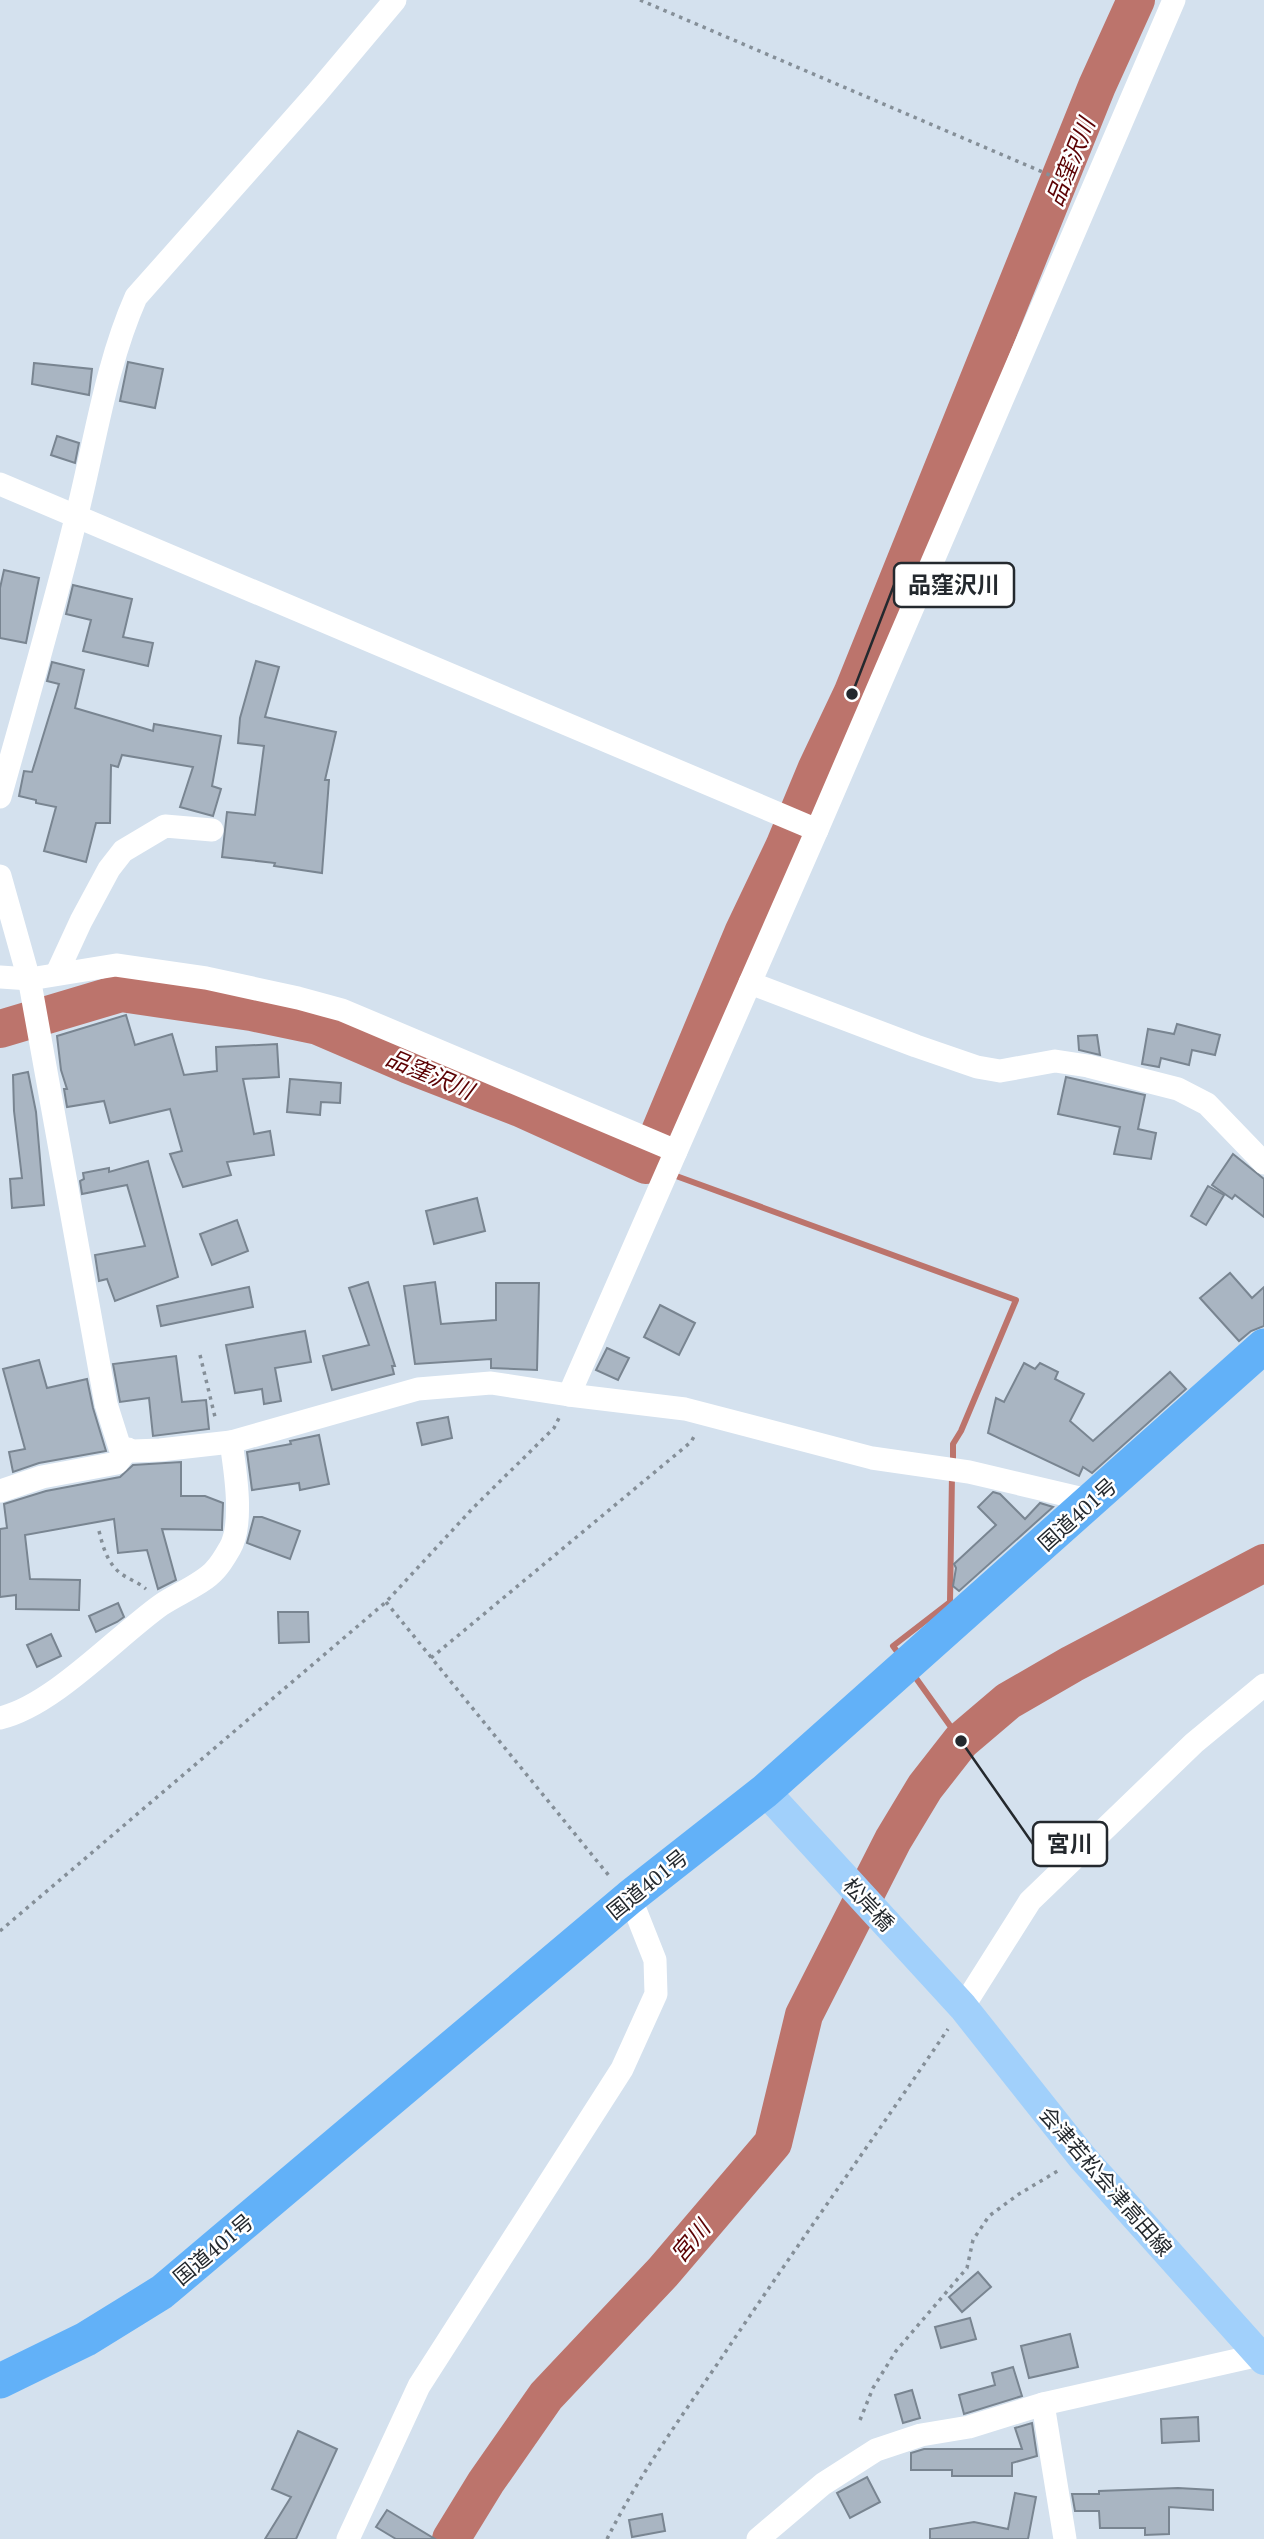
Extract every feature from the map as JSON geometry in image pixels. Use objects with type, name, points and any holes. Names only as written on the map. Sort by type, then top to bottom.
[{"type":"highway","name":"国道401号","points":[[0,2381],[86,2339],[162,2292],[620,1887],[774,1801],[1092,1501],[1264,1346]]},
{"type":"main road","name":"松岸橋","points":[[774,1801],[959,2002]]},
{"type":"main road","name":"会津若松会津高田線","points":[[959,2002],[1082,2157],[1263,2356]]},
{"type":"street","points":[[0,797],[76,517],[103,394],[124,323],[136,297],[316,94],[395,0]]},
{"type":"street","points":[[569,1395],[817,830],[1174,0]]},
{"type":"street","points":[[0,484],[817,830]]},
{"type":"street","points":[[57,974],[64,955],[109,869],[123,851],[165,827],[212,830]]},
{"type":"street","points":[[0,876],[30,979],[106,1404],[120,1448],[160,1450],[225,1443],[418,1390],[491,1383],[685,1409],[872,1458],[969,1472],[1092,1501]]},
{"type":"street","points":[[0,977],[30,979],[116,965],[206,978],[299,998],[342,1010],[676,1151]]},
{"type":"street","points":[[750,982],[977,1067],[1000,1072],[1055,1060],[1178,1088],[1207,1104],[1264,1163]]},
{"type":"street","points":[[0,1718],[11,1716],[54,1691],[161,1605],[214,1572],[232,1545],[236,1522],[236,1472],[225,1443]]},
{"type":"street","points":[[0,1491],[42,1477],[117,1463],[128,1449]]},
{"type":"street","points":[[959,2002],[1030,1901],[1194,1743],[1264,1685]]},
{"type":"street","points":[[348,2539],[419,2386],[622,2069],[656,1994],[655,1960],[620,1887]]},
{"type":"street","points":[[758,2539],[823,2484],[876,2450],[921,2435],[969,2427],[1043,2404],[1263,2356]]},
{"type":"street","points":[[1043,2404],[1065,2539]]},
{"type":"path","points":[[640,0],[1091,193]]},
{"type":"path","points":[[200,1355],[225,1443]]},
{"type":"path","points":[[0,1931],[386,1602],[473,1508],[554,1428],[569,1395]]},
{"type":"path","points":[[431,1658],[691,1442],[707,1415]]},
{"type":"path","points":[[99,1531],[109,1561],[120,1573],[143,1586],[161,1605]]},
{"type":"path","points":[[386,1602],[620,1887]]},
{"type":"path","points":[[607,2539],[623,2507],[959,2002]]},
{"type":"path","points":[[860,2420],[873,2388],[896,2351],[967,2268],[974,2240],[989,2216],[1019,2194],[1082,2157]]},
{"type":"building","points":[[128,362],[163,369],[155,408],[120,401]]},
{"type":"building","points":[[34,363],[92,369],[89,395],[32,384]]},
{"type":"building","points":[[57,436],[79,443],[75,463],[51,455]]},
{"type":"building","points":[[4,570],[39,578],[26,643],[0,638],[0,588]]},
{"type":"building","points":[[73,585],[132,599],[123,637],[153,643],[148,666],[83,651],[91,620],[66,614]]},
{"type":"building","points":[[256,661],[279,667],[265,717],[336,732],[325,780],[329,780],[322,873],[274,866],[275,863],[222,857],[227,812],[255,815],[264,746],[238,743],[240,718]]},
{"type":"building","points":[[52,662],[84,670],[75,708],[153,731],[154,724],[221,736],[212,786],[221,789],[213,816],[180,807],[193,767],[122,755],[118,767],[111,765],[110,823],[96,823],[86,862],[44,851],[56,807],[19,796],[24,771],[32,772],[59,684],[47,681]]},
{"type":"building","points":[[126,1015],[135,1045],[172,1034],[184,1075],[217,1071],[216,1047],[277,1044],[279,1077],[243,1079],[254,1134],[270,1131],[274,1155],[227,1162],[231,1175],[183,1187],[170,1154],[182,1151],[170,1109],[110,1123],[104,1101],[67,1107],[64,1089],[67,1089],[61,1070],[57,1036]]},
{"type":"building","points":[[1177,1024],[1220,1035],[1215,1055],[1192,1050],[1189,1065],[1161,1058],[1159,1067],[1142,1064],[1148,1029],[1174,1034]]},
{"type":"building","points":[[1097,1035],[1100,1055],[1079,1050],[1078,1036]]},
{"type":"building","points":[[28,1072],[36,1112],[44,1205],[12,1208],[10,1179],[22,1178],[14,1111],[13,1075]]},
{"type":"building","points":[[1066,1077],[1145,1095],[1138,1129],[1156,1133],[1151,1159],[1114,1154],[1120,1127],[1058,1114]]},
{"type":"building","points":[[290,1079],[341,1083],[340,1103],[321,1102],[320,1115],[287,1112]]},
{"type":"building","points":[[1233,1154],[1264,1179],[1264,1217],[1235,1195],[1232,1199],[1212,1185]]},
{"type":"building","points":[[148,1161],[178,1277],[115,1301],[107,1279],[99,1281],[95,1255],[145,1246],[127,1185],[82,1194],[80,1181],[84,1179],[83,1173],[109,1168],[109,1172]]},
{"type":"building","points":[[1208,1186],[1224,1195],[1206,1225],[1191,1216]]},
{"type":"building","points":[[477,1198],[485,1231],[434,1244],[426,1211]]},
{"type":"building","points":[[237,1220],[248,1251],[212,1265],[200,1234]]},
{"type":"building","points":[[1230,1273],[1252,1298],[1264,1287],[1264,1326],[1251,1331],[1239,1341],[1200,1298]]},
{"type":"building","points":[[368,1282],[395,1366],[392,1366],[394,1374],[332,1390],[323,1356],[369,1345],[349,1288]]},
{"type":"building","points":[[435,1282],[441,1324],[496,1320],[496,1283],[539,1283],[537,1370],[491,1368],[491,1359],[415,1364],[404,1286]]},
{"type":"building","points":[[249,1287],[253,1307],[161,1326],[157,1306]]},
{"type":"building","points":[[660,1305],[695,1323],[679,1355],[644,1337]]},
{"type":"building","points":[[305,1331],[311,1362],[275,1368],[281,1401],[264,1404],[262,1389],[235,1393],[226,1345]]},
{"type":"building","points":[[607,1348],[629,1358],[618,1380],[596,1370]]},
{"type":"building","points":[[176,1356],[182,1402],[206,1400],[209,1429],[153,1436],[149,1398],[120,1402],[113,1364]]},
{"type":"building","points":[[39,1360],[47,1388],[87,1379],[106,1451],[39,1463],[13,1472],[9,1452],[25,1449],[3,1369]]},
{"type":"building","points":[[1024,1363],[1035,1369],[1040,1363],[1058,1372],[1055,1379],[1084,1394],[1070,1421],[1093,1441],[1170,1372],[1186,1389],[1092,1473],[1083,1467],[1079,1476],[988,1433],[996,1398],[1004,1402]]},
{"type":"building","points":[[448,1417],[452,1438],[422,1445],[417,1423]]},
{"type":"building","points":[[319,1435],[329,1484],[300,1490],[299,1483],[252,1490],[247,1452],[291,1444],[290,1441]]},
{"type":"building","points":[[181,1462],[181,1496],[205,1496],[223,1503],[222,1530],[162,1529],[176,1580],[158,1589],[147,1550],[118,1553],[114,1519],[25,1535],[30,1579],[80,1580],[79,1610],[16,1609],[16,1595],[0,1597],[0,1529],[7,1528],[4,1504],[46,1491],[120,1477],[133,1465]]},
{"type":"building","points":[[993,1492],[1000,1494],[1025,1519],[1040,1503],[1053,1507],[959,1591],[953,1586],[956,1568],[954,1564],[996,1525],[978,1507]]},
{"type":"building","points":[[254,1517],[262,1517],[300,1531],[290,1559],[247,1543]]},
{"type":"building","points":[[118,1603],[124,1617],[96,1632],[89,1616]]},
{"type":"building","points":[[278,1612],[308,1612],[309,1642],[279,1643]]},
{"type":"building","points":[[51,1634],[61,1656],[37,1667],[27,1645]]},
{"type":"building","points":[[978,2272],[991,2287],[962,2312],[949,2297]]},
{"type":"building","points":[[970,2318],[976,2339],[941,2348],[935,2327]]},
{"type":"building","points":[[1070,2334],[1078,2367],[1029,2378],[1021,2346]]},
{"type":"building","points":[[1013,2367],[1022,2396],[964,2414],[959,2395],[995,2385],[992,2373]]},
{"type":"building","points":[[912,2390],[920,2418],[903,2423],[895,2395]]},
{"type":"building","points":[[1198,2417],[1199,2441],[1162,2443],[1161,2419]]},
{"type":"building","points":[[1032,2423],[1037,2456],[1012,2463],[1012,2476],[952,2476],[952,2470],[911,2470],[911,2453],[924,2449],[1022,2449],[1015,2428]]},
{"type":"building","points":[[298,2431],[337,2449],[296,2539],[265,2539],[291,2497],[272,2489]]},
{"type":"building","points":[[867,2477],[880,2502],[850,2518],[837,2493]]},
{"type":"building","points":[[1178,2488],[1213,2490],[1213,2510],[1169,2507],[1169,2534],[1145,2535],[1145,2528],[1100,2528],[1099,2511],[1075,2511],[1072,2494],[1099,2494],[1099,2491]]},
{"type":"building","points":[[1015,2493],[1036,2497],[1028,2539],[930,2539],[930,2529],[974,2522],[1008,2529]]},
{"type":"building","points":[[387,2510],[435,2539],[396,2539],[376,2527]]},
{"type":"building","points":[[662,2514],[665,2531],[632,2537],[629,2520]]},
{"type":"waterway","name":"品窪沢川","points":[[0,1029],[121,993],[251,1012],[318,1026],[520,1108],[646,1165],[743,933],[852,694],[1097,86],[1136,0]]},
{"type":"waterway","points":[[646,1165],[1016,1300],[961,1431],[953,1444],[953,1464]]},
{"type":"waterway","points":[[901,1657],[893,1646],[950,1602],[952,1475]]},
{"type":"waterway","name":"宮川","points":[[451,2539],[486,2482],[546,2396],[663,2272],[773,2143],[804,2015],[893,1840],[925,1787],[961,1741],[1008,1701],[1072,1664],[1264,1563]]},
{"type":"waterway","points":[[913,1674],[961,1741]]},
{"type":"place","name":"品窪沢川","points":[[852,694]]},
{"type":"place","name":"宮川","points":[[961,1741]]}]
